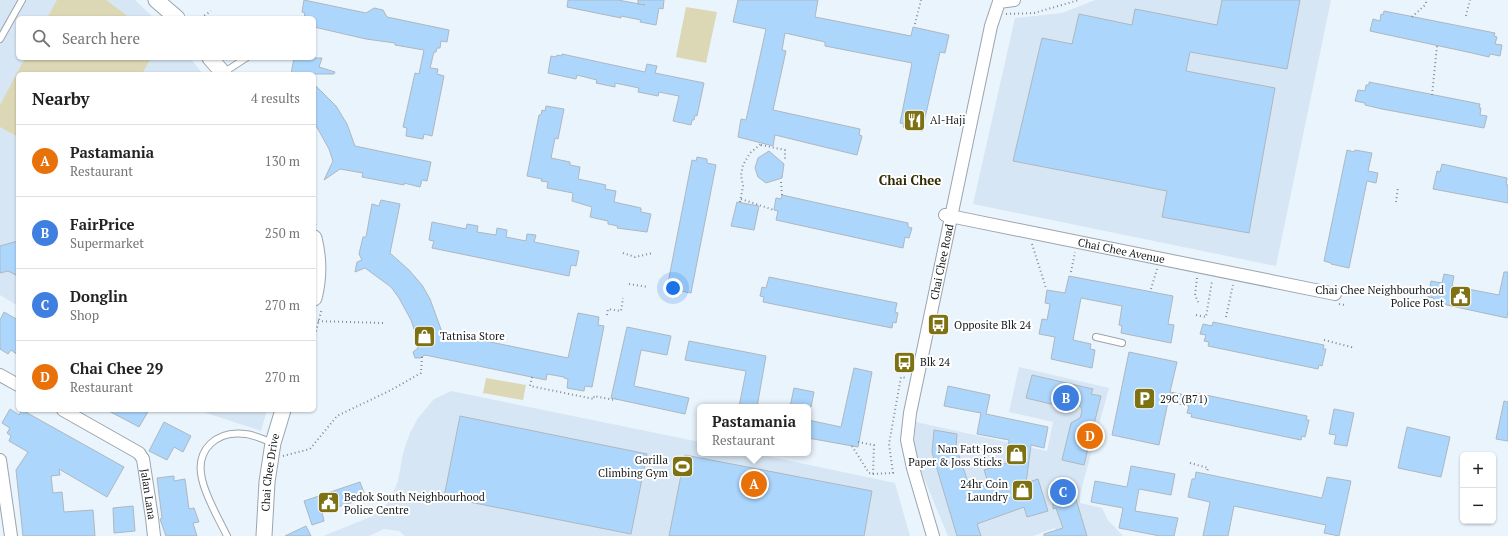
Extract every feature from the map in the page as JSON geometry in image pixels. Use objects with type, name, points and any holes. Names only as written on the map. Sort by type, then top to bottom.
[{"type":"street","points":[[156,0],[175,16]]},
{"type":"street","name":"Chai Chee Road","points":[[933,536],[913,468],[907,440],[913,393],[938,282],[947,216],[985,25],[993,0]]},
{"type":"street","name":"Chai Chee Road","points":[[927,536],[907,470],[902,440],[908,392],[991,26],[999,2],[1014,0]]},
{"type":"street","points":[[212,60],[221,72]]},
{"type":"street","name":"Chai Chee Avenue","points":[[947,216],[1335,294]]},
{"type":"street","points":[[316,255],[316,290]]},
{"type":"street","points":[[0,375],[16,384]]},
{"type":"street","name":"Jalan Lana","points":[[67,412],[140,453],[143,459],[154,536]]},
{"type":"street","name":"Chai Chee Drive","points":[[264,536],[267,482],[272,443],[282,412]]},
{"type":"street","points":[[0,460],[11,536]]},
{"type":"lane","points":[[0,38],[22,0]]},
{"type":"lane","points":[[226,72],[243,60]]},
{"type":"lane","points":[[1096,337],[1122,343]]},
{"type":"lane","points":[[227,536],[202,480],[200,465],[203,452],[216,440],[233,434],[249,434],[272,443]]},
{"type":"path","points":[[915,24],[921,0]]},
{"type":"path","points":[[1005,14],[1034,13],[1079,0]]},
{"type":"path","points":[[1412,17],[1425,5],[1427,0]]},
{"type":"path","points":[[1466,16],[1470,0]]},
{"type":"path","points":[[204,16],[211,11]]},
{"type":"path","points":[[1432,95],[1437,46]]},
{"type":"path","points":[[740,202],[743,186],[741,175],[743,164],[750,153],[762,144],[785,150],[785,160]]},
{"type":"path","points":[[781,182],[782,195]]},
{"type":"path","points":[[1396,202],[1398,187]]},
{"type":"path","points":[[740,199],[774,210]]},
{"type":"path","points":[[1032,243],[1046,288]]},
{"type":"path","points":[[1071,272],[1075,252]]},
{"type":"path","points":[[623,253],[635,257],[653,253]]},
{"type":"path","points":[[1151,289],[1157,268]]},
{"type":"path","points":[[1197,276],[1195,295],[1199,304]]},
{"type":"path","points":[[1196,315],[1206,317],[1212,280]]},
{"type":"path","points":[[629,284],[648,287]]},
{"type":"path","points":[[1226,317],[1233,284]]},
{"type":"path","points":[[607,315],[608,309],[621,311],[623,298]]},
{"type":"path","points":[[316,321],[383,323]]},
{"type":"path","points":[[1324,340],[1355,348]]},
{"type":"path","points":[[270,459],[310,449],[337,416],[391,390],[421,373],[422,357]]},
{"type":"path","points":[[532,377],[530,386],[594,399],[594,396],[616,399]]},
{"type":"path","points":[[852,446],[869,473],[893,473],[889,444],[901,377]]},
{"type":"path","points":[[858,442],[874,445],[873,474]]},
{"type":"path","points":[[1190,463],[1208,468],[1207,472]]},
{"type":"shaded area","points":[[0,0],[135,0],[152,16],[16,16],[16,60],[192,60],[201,72],[16,72],[16,305],[0,295]]},
{"type":"shaded area","points":[[57,0],[106,0],[127,16],[48,16]]},
{"type":"shaded area","points":[[1095,0],[1331,0],[1276,266],[973,204],[1015,18],[1062,13]]},
{"type":"shaded area","points":[[686,7],[717,12],[706,63],[676,57]]},
{"type":"shaded area","points":[[24,60],[150,60],[143,72],[18,72]]},
{"type":"shaded area","points":[[16,75],[16,136],[0,127],[0,105]]},
{"type":"shaded area","points":[[1019,367],[1109,388],[1080,494],[1080,503],[1102,508],[1108,520],[1123,536],[1058,536],[1055,528],[1033,536],[948,536],[918,464],[914,441],[916,422],[1047,451],[1053,422],[1009,412]]},
{"type":"shaded area","points":[[486,378],[526,385],[523,400],[483,393]]},
{"type":"shaded area","points":[[451,391],[697,441],[697,456],[766,456],[895,483],[910,536],[405,536],[399,531],[384,529],[369,536],[323,536],[373,516],[389,502],[398,481],[403,453],[410,433],[418,418],[434,399]]},
{"type":"shaded area","points":[[203,412],[266,412],[261,431]]},
{"type":"building","points":[[304,0],[366,13],[374,8],[383,10],[387,17],[449,30],[447,42],[441,41],[440,48],[437,48],[436,52],[434,52],[430,68],[438,69],[437,74],[444,76],[432,136],[424,134],[423,139],[406,136],[407,128],[403,127],[415,73],[419,74],[424,50],[316,27],[316,16],[304,16],[305,13],[302,12]]},
{"type":"building","points":[[568,0],[618,0],[638,4],[638,0],[664,0],[663,9],[659,8],[656,25],[640,22],[641,20],[621,16],[621,18],[567,7]]},
{"type":"building","points":[[738,0],[818,0],[815,17],[911,36],[913,27],[949,35],[945,53],[940,52],[922,131],[903,127],[904,124],[900,123],[912,63],[825,46],[825,42],[785,33],[782,50],[786,51],[773,110],[860,129],[859,135],[862,136],[857,155],[775,135],[773,146],[738,137],[741,119],[746,120],[766,29],[733,22]]},
{"type":"building","points":[[1222,0],[1300,0],[1287,69],[1190,52],[1186,71],[1275,88],[1249,233],[1162,217],[1167,191],[1013,161],[1042,38],[1072,44],[1079,14],[1132,25],[1135,9],[1217,25]]},
{"type":"building","points":[[1384,11],[1495,33],[1494,36],[1497,37],[1495,44],[1502,45],[1500,56],[1490,54],[1489,57],[1370,31],[1373,19],[1380,21],[1381,14],[1383,15]]},
{"type":"building","points":[[562,54],[645,72],[647,64],[657,66],[655,73],[704,83],[697,116],[695,115],[691,125],[673,121],[679,96],[659,92],[658,96],[638,92],[639,88],[615,83],[615,87],[596,83],[597,80],[577,75],[576,79],[548,73],[551,56],[562,56]]},
{"type":"building","points":[[316,58],[322,58],[319,67],[335,72],[334,74],[316,74],[316,72],[291,72],[294,60],[316,60]]},
{"type":"building","points":[[1369,82],[1480,104],[1480,115],[1487,116],[1484,128],[1382,109],[1355,101],[1358,90],[1365,91],[1366,85],[1369,85]]},
{"type":"building","points":[[316,86],[336,106],[347,124],[355,146],[431,162],[427,181],[422,180],[420,187],[404,183],[404,185],[362,177],[363,173],[340,169],[324,180],[333,161],[329,149],[316,126]]},
{"type":"building","points":[[546,106],[564,109],[558,139],[555,138],[551,158],[570,162],[570,165],[580,167],[578,179],[606,185],[605,189],[616,191],[614,202],[641,208],[641,212],[651,214],[647,232],[617,228],[618,226],[608,224],[608,221],[590,217],[592,207],[572,201],[573,193],[547,188],[548,182],[541,181],[542,179],[527,176],[539,115],[541,115],[542,110],[545,111]]},
{"type":"building","points":[[1347,150],[1372,153],[1368,171],[1378,173],[1376,183],[1367,181],[1349,268],[1324,261]]},
{"type":"building","points":[[769,151],[784,164],[782,178],[766,183],[758,177],[755,168],[758,158]]},
{"type":"building","points":[[697,157],[707,159],[707,163],[716,165],[691,293],[680,291],[680,295],[670,293],[671,289],[667,288],[692,160],[696,161]]},
{"type":"building","points":[[1442,164],[1507,178],[1506,185],[1508,185],[1508,203],[1433,189],[1437,171],[1440,172]]},
{"type":"building","points":[[782,195],[908,223],[908,227],[912,228],[909,238],[905,237],[903,248],[776,220],[778,211],[774,210],[776,198],[781,199]]},
{"type":"building","points":[[381,200],[400,204],[390,253],[409,270],[422,285],[430,299],[442,332],[568,358],[578,313],[599,317],[598,325],[604,326],[592,387],[585,386],[584,391],[567,388],[568,379],[547,374],[546,380],[425,355],[420,358],[415,358],[413,352],[418,348],[416,335],[411,320],[399,298],[391,287],[365,268],[355,272],[357,262],[362,260],[359,254],[363,237],[366,237],[372,204],[379,206]]},
{"type":"building","points":[[737,202],[759,206],[754,230],[731,226]]},
{"type":"building","points":[[432,222],[466,229],[467,224],[478,226],[477,232],[496,235],[497,228],[507,230],[506,237],[526,241],[527,234],[536,235],[534,242],[579,251],[576,266],[571,265],[569,276],[432,248],[434,241],[429,240]]},
{"type":"building","points":[[16,242],[16,275],[8,271],[0,273],[0,246]]},
{"type":"building","points":[[1504,272],[1508,272],[1507,318],[1433,302],[1434,298],[1428,297],[1431,281],[1442,283],[1444,274],[1454,276],[1452,286],[1499,295]]},
{"type":"building","points":[[1069,276],[1173,296],[1168,324],[1174,325],[1171,343],[1121,333],[1122,326],[1119,325],[1122,306],[1081,298],[1073,340],[1091,344],[1090,349],[1095,350],[1092,368],[1051,359],[1055,337],[1039,334],[1042,319],[1047,320],[1050,304],[1045,303],[1047,290],[1065,293]]},
{"type":"building","points":[[769,277],[897,303],[895,312],[898,313],[896,323],[893,322],[892,328],[763,302],[764,297],[760,296],[762,287],[766,288]]},
{"type":"building","points":[[4,312],[16,319],[16,354],[11,350],[8,354],[0,349],[0,320]]},
{"type":"building","points":[[1213,322],[1324,345],[1323,349],[1326,349],[1322,366],[1319,365],[1318,369],[1208,346],[1209,342],[1204,341],[1206,335],[1200,334],[1203,324],[1212,326]]},
{"type":"building","points":[[627,327],[671,336],[667,355],[641,350],[634,386],[689,398],[685,414],[611,398]]},
{"type":"building","points":[[689,341],[766,356],[758,404],[740,404],[746,371],[685,360]]},
{"type":"building","points":[[1129,352],[1177,362],[1170,392],[1195,397],[1196,393],[1307,416],[1306,420],[1309,420],[1305,437],[1302,436],[1301,440],[1191,417],[1192,414],[1187,413],[1189,406],[1168,402],[1159,445],[1112,435]]},
{"type":"building","points":[[854,368],[872,372],[858,447],[811,439],[811,421],[841,427]]},
{"type":"building","points":[[1032,375],[1093,389],[1091,394],[1101,396],[1084,465],[1062,460],[1071,423],[1080,418],[1082,411],[1081,407],[1075,403],[1067,403],[1063,407],[1026,398]]},
{"type":"building","points":[[948,386],[990,395],[986,414],[1048,427],[1044,448],[1031,445],[1026,483],[1038,479],[1048,511],[1027,517],[1024,507],[977,524],[981,536],[957,536],[932,452],[934,430],[957,434],[956,447],[970,488],[988,482],[984,470],[1007,463],[1009,440],[977,434],[981,413],[944,406]]},
{"type":"building","points":[[794,388],[814,392],[811,407],[811,404],[791,404]]},
{"type":"building","points":[[1504,401],[1508,402],[1508,441],[1496,439]]},
{"type":"building","points":[[10,409],[19,415],[21,412],[26,412],[124,467],[107,497],[59,469],[60,475],[51,476],[53,493],[62,492],[64,512],[93,510],[95,536],[23,536],[16,470],[28,452],[9,441],[11,436],[7,433],[10,428],[2,423]]},
{"type":"building","points":[[1334,409],[1354,413],[1347,446],[1334,444],[1336,435],[1329,434]]},
{"type":"building","points":[[111,412],[148,412],[139,427]]},
{"type":"building","points":[[460,416],[647,454],[631,534],[444,497]]},
{"type":"building","points":[[164,422],[191,436],[183,452],[174,447],[167,460],[149,451]]},
{"type":"building","points":[[1407,427],[1450,437],[1441,477],[1398,468]]},
{"type":"building","points":[[685,455],[872,491],[864,536],[669,536]]},
{"type":"building","points":[[1131,466],[1175,474],[1171,495],[1139,489],[1135,511],[1178,518],[1174,536],[1160,536],[1119,528],[1123,508],[1091,502],[1095,481],[1127,487]]},
{"type":"building","points":[[1196,472],[1322,498],[1327,477],[1351,481],[1339,536],[1324,533],[1326,525],[1234,506],[1228,536],[1203,536],[1210,502],[1188,497],[1192,479],[1195,479]]},
{"type":"building","points":[[174,476],[174,481],[185,479],[189,509],[194,508],[199,522],[193,523],[197,536],[166,536],[160,519],[162,518],[157,478]]},
{"type":"building","points":[[1057,479],[1075,484],[1075,496],[1087,536],[1044,536],[1044,534],[1063,528],[1056,508],[1053,509],[1053,481],[1056,481]]},
{"type":"building","points":[[360,482],[366,498],[322,512],[324,521],[312,525],[304,501]]},
{"type":"building","points":[[133,506],[135,531],[114,533],[113,508]]},
{"type":"building","points":[[306,526],[311,536],[285,536]]},
{"type":"place","name":"Al-Haji","points":[[915,120]]},
{"type":"place","name":"Chai Chee Neighbourhood Police Post","points":[[1460,296]]},
{"type":"place","name":"Opposite Blk 24","points":[[939,325]]},
{"type":"place","name":"Tatnisa Store","points":[[424,336]]},
{"type":"place","name":"Blk 24","points":[[904,362]]},
{"type":"place","name":"FairPrice","points":[[1066,398]]},
{"type":"place","name":"29C (B71)","points":[[1144,399]]},
{"type":"place","name":"Chai Chee 29","points":[[1090,436]]},
{"type":"place","name":"Nan Fatt Joss Paper & Joss Sticks","points":[[1017,455]]},
{"type":"place","name":"Gorilla Climbing Gym","points":[[683,466]]},
{"type":"place","name":"Pastamania","points":[[754,484]]},
{"type":"place","name":"24hr Coin Laundry","points":[[1023,490]]},
{"type":"place","name":"Donglin","points":[[1063,492]]},
{"type":"place","name":"Bedok South Neighbourhood Police Centre","points":[[329,503]]},
{"type":"district","name":"Chai Chee","points":[[910,180]]}]
